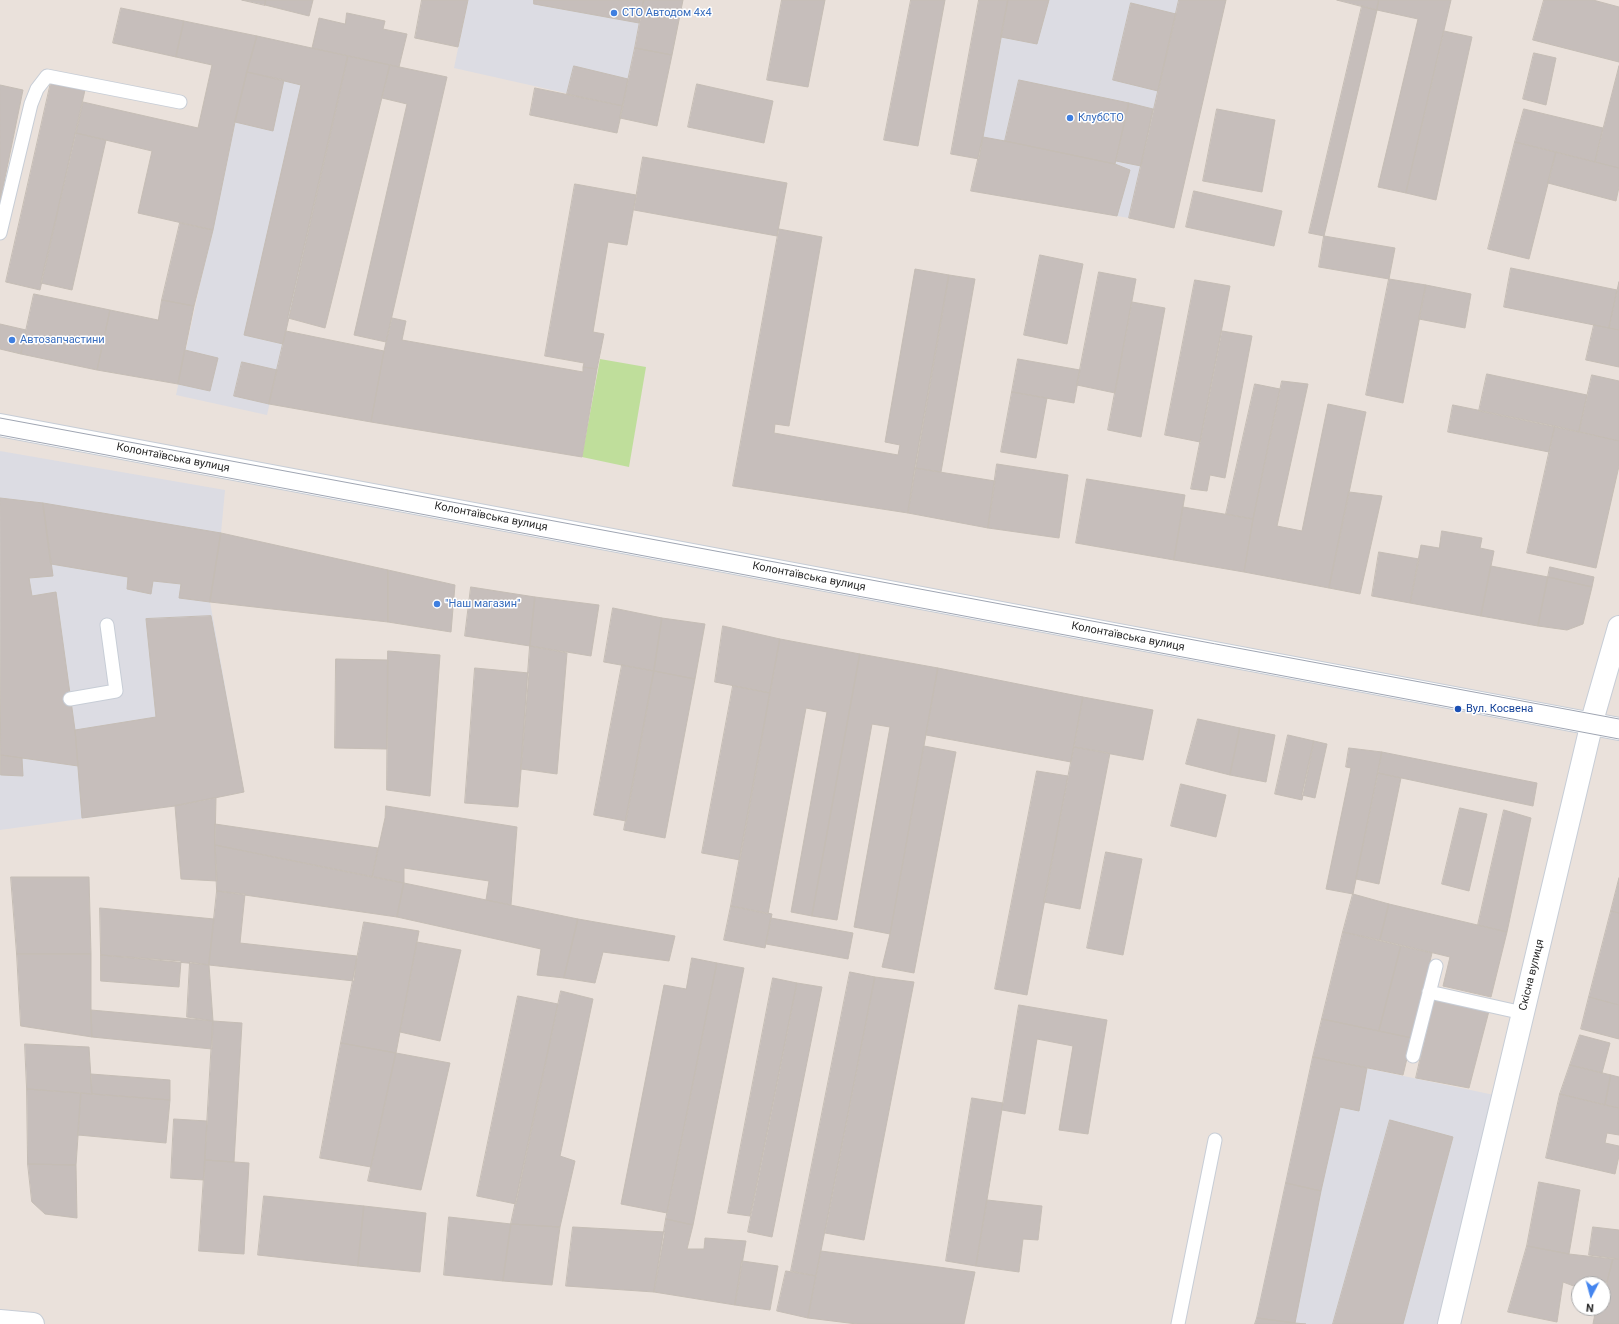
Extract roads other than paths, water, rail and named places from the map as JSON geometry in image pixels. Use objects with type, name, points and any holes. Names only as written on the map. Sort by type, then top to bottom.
[{"type":"main road","name":"Колонтаївська вулиця","points":[[0,425],[1619,729]]},
{"type":"main road","name":"Cкісна вулиця","points":[[1449,1324],[1593,724],[1619,627]]},
{"type":"main road","points":[[0,1321],[32,1324]]},
{"type":"lane","points":[[0,233],[31,104],[37,89],[48,76],[180,102]]},
{"type":"lane","points":[[70,699],[116,691],[107,625]]},
{"type":"lane","points":[[1414,1056],[1436,966]]},
{"type":"lane","points":[[1429,992],[1523,1012]]},
{"type":"lane","points":[[1178,1324],[1215,1140]]},
{"type":"tram line","points":[[0,418],[1619,719]]},
{"type":"tram line","points":[[0,435],[1619,739]]},
{"type":"place","name":"СТО Автодом 4х4","points":[[614,13]]},
{"type":"place","name":"КлубСТО","points":[[1070,118]]},
{"type":"place","name":"Автозапчастини","points":[[12,340]]},
{"type":"place","name":"\"Наш магазин\"","points":[[437,604]]},
{"type":"place","name":"Вул. Косвена","points":[[1458,709]]}]
